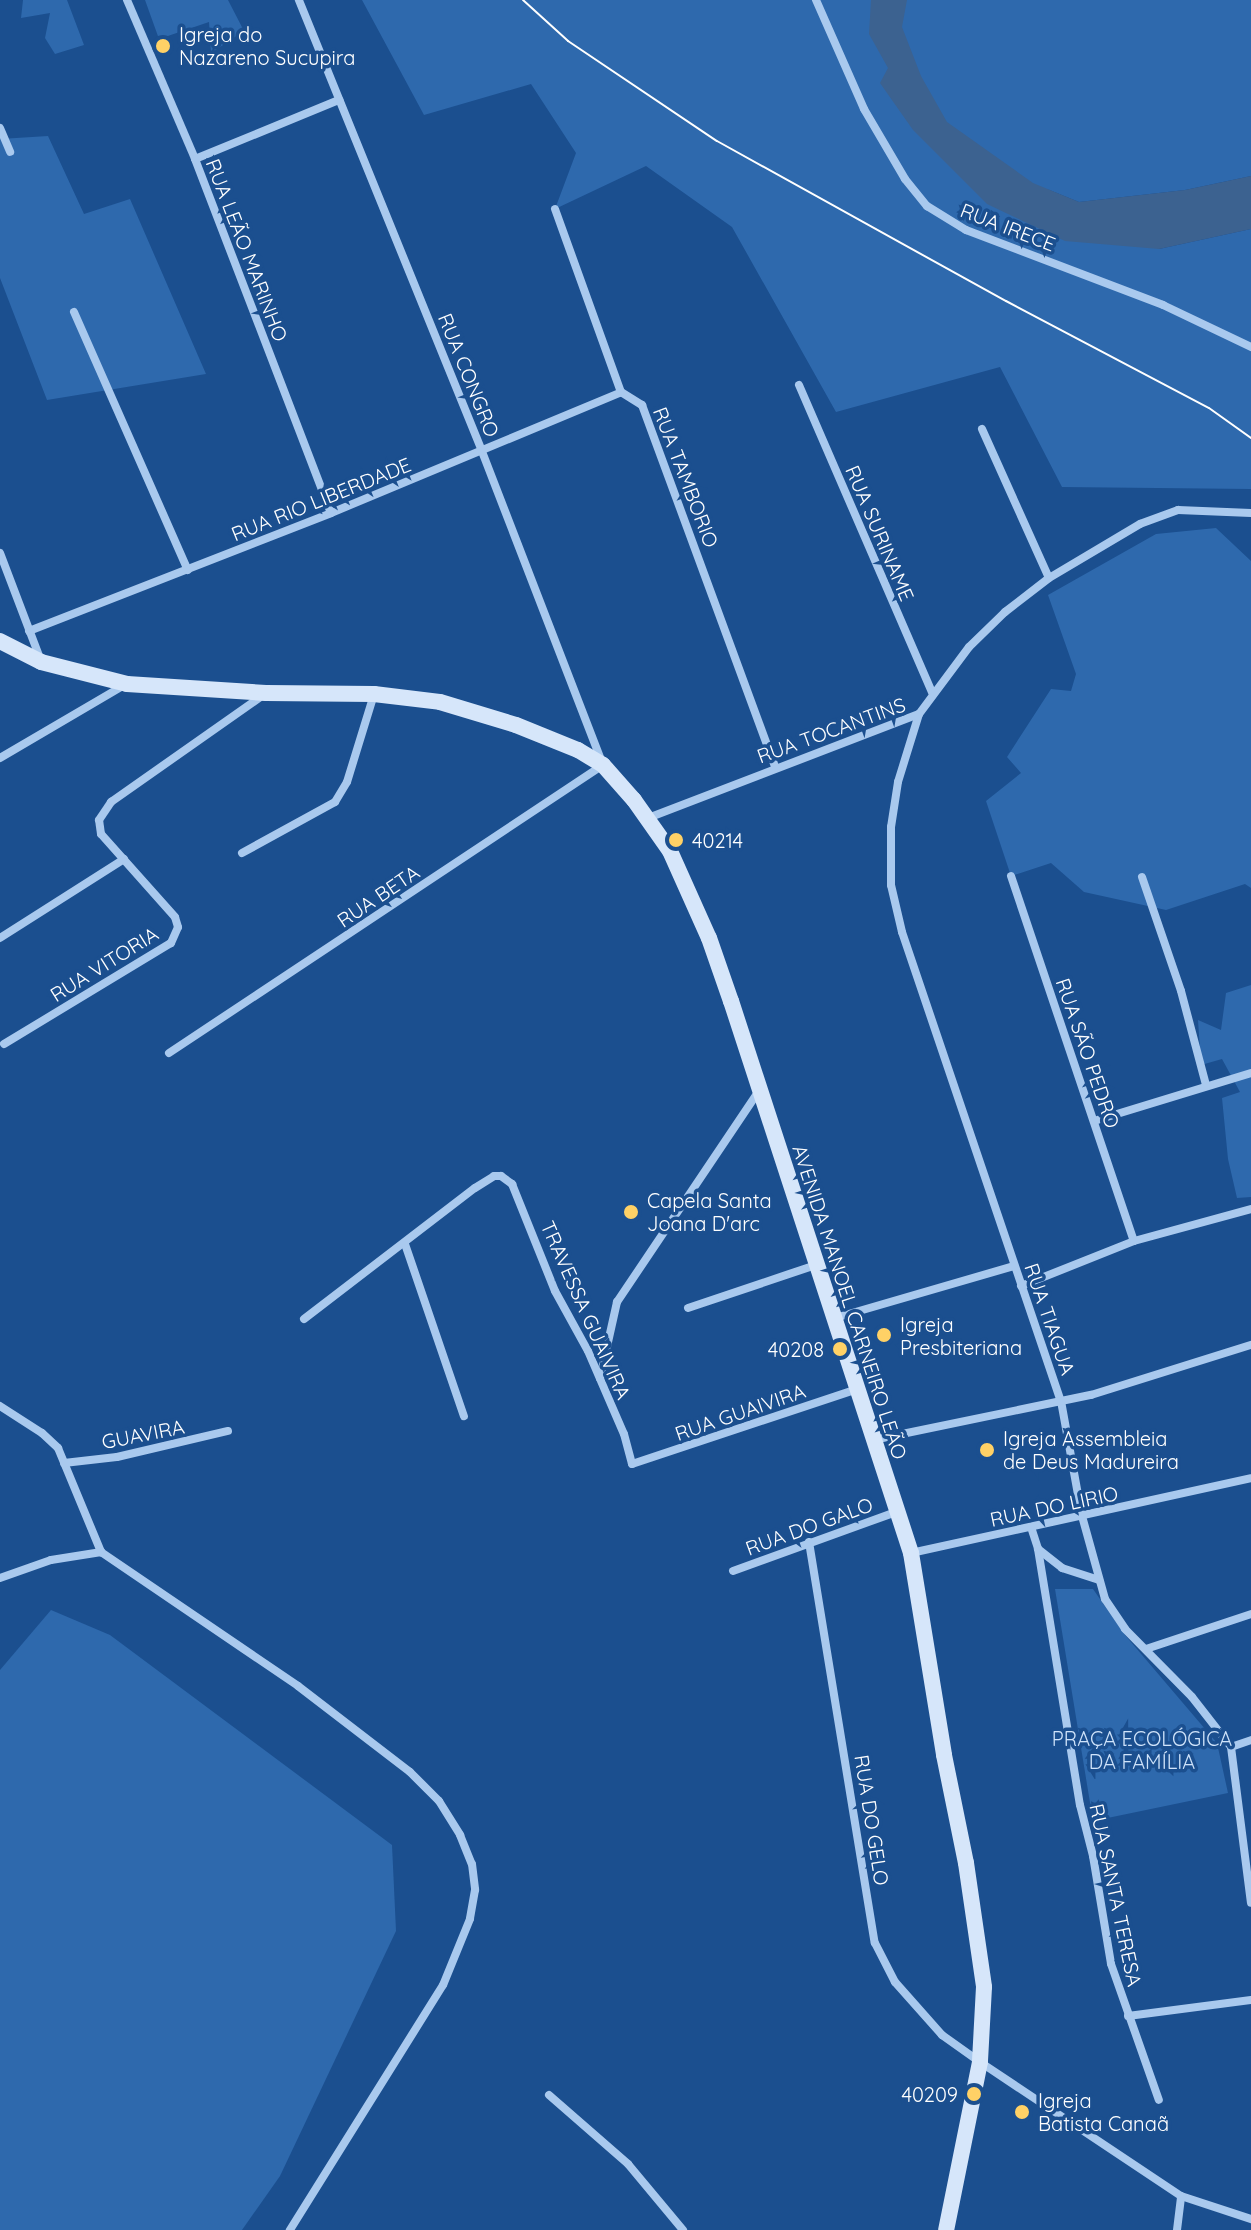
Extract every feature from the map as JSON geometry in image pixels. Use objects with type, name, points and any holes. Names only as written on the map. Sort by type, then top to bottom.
[{"type":"main road","name":"AVENIDA MANOEL CARNEIRO LEÃO","points":[[0,641],[41,662],[127,684],[266,693],[374,694],[440,702],[516,725],[578,750],[603,765],[648,818],[670,851],[709,938],[911,1553],[980,1960],[985,2012],[980,2062],[946,2230]]},
{"type":"street","name":"RUA LEÃO MARINHO","points":[[127,0],[195,159],[331,513]]},
{"type":"street","name":"RUA CONGRO","points":[[299,0],[482,451],[603,765]]},
{"type":"street","name":"RUA IRECE","points":[[816,0],[864,109],[905,179],[927,206],[966,230],[1163,305],[1251,347]]},
{"type":"street","points":[[195,159],[339,100]]},
{"type":"street","points":[[0,128],[10,152]]},
{"type":"street","name":"RUA TAMBORIO","points":[[555,209],[621,392],[642,405],[775,767]]},
{"type":"street","points":[[74,312],[188,570]]},
{"type":"street","name":"RUA SURINAME","points":[[799,385],[932,693]]},
{"type":"street","name":"RUA RIO LIBERDADE","points":[[29,631],[331,513],[621,392]]},
{"type":"street","points":[[982,429],[1049,578]]},
{"type":"street","name":"RUA TOCANTINS","points":[[648,818],[919,714],[932,693],[996,621],[1049,578],[1113,538],[1178,510],[1248,513],[1251,522]]},
{"type":"street","points":[[0,553],[41,662]]},
{"type":"street","points":[[0,758],[127,684]]},
{"type":"street","name":"RUA VITORIA","points":[[4,1044],[171,943],[176,935],[175,917],[101,834],[99,820],[111,802],[266,693]]},
{"type":"street","points":[[242,853],[335,802],[347,782],[374,694]]},
{"type":"street","name":"RUA TIAGUA","points":[[919,714],[898,782],[891,827],[891,885],[906,945],[994,1195],[1014,1266],[1061,1401],[1082,1516],[1099,1580],[1117,1618],[1212,1720],[1231,1747],[1251,1903]]},
{"type":"street","name":"RUA BETA","points":[[169,1053],[603,765]]},
{"type":"street","points":[[0,938],[124,859]]},
{"type":"street","name":"RUA SÃO PEDRO","points":[[1011,876],[1134,1241]]},
{"type":"street","points":[[1142,877],[1181,991],[1206,1085]]},
{"type":"street","points":[[1094,1121],[1251,1073]]},
{"type":"street","points":[[600,1378],[617,1302],[760,1089]]},
{"type":"street","name":"TRAVESSA GUAIVIRA","points":[[405,1244],[494,1176],[501,1176],[512,1184],[543,1264],[600,1378],[624,1434],[632,1464]]},
{"type":"street","points":[[1021,1286],[1134,1241],[1251,1209]]},
{"type":"street","points":[[304,1319],[405,1244],[464,1416]]},
{"type":"street","points":[[688,1308],[817,1264]]},
{"type":"street","points":[[835,1318],[1014,1266]]},
{"type":"street","points":[[873,1440],[1061,1401],[1175,1371],[1251,1345]]},
{"type":"street","name":"RUA GUAIVIRA","points":[[632,1464],[858,1389]]},
{"type":"street","points":[[0,1406],[42,1433],[58,1448],[101,1552],[298,1686],[410,1772],[439,1801],[460,1835],[472,1864],[475,1890],[470,1919],[443,1985],[290,2230]]},
{"type":"street","name":"GUAVIRA","points":[[64,1463],[117,1457],[228,1431]]},
{"type":"street","name":"RUA DO LIRIO","points":[[911,1553],[1251,1478]]},
{"type":"street","name":"RUA DO GALO","points":[[733,1571],[896,1512]]},
{"type":"street","points":[[1031,1527],[1038,1549],[1062,1568],[1099,1580]]},
{"type":"street","name":"RUA DO GELO","points":[[809,1542],[875,1943],[895,1982],[913,2006],[942,2035],[1181,2196],[1251,2219]]},
{"type":"street","name":"RUA SANTA TERESA","points":[[1038,1549],[1080,1805],[1093,1856],[1111,1964],[1159,2100]]},
{"type":"street","points":[[0,1578],[51,1560],[101,1552]]},
{"type":"street","points":[[1146,1649],[1251,1614]]},
{"type":"street","points":[[1231,1747],[1251,1740]]},
{"type":"street","points":[[1128,2016],[1251,2000]]},
{"type":"street","points":[[549,2095],[628,2164],[683,2230]]},
{"type":"street","points":[[1177,2230],[1181,2196]]},
{"type":"green space","points":[[23,0],[67,0],[84,45],[55,54],[45,38],[50,13],[21,18]]},
{"type":"green space","points":[[145,0],[228,0],[244,31],[211,53],[209,22],[159,39]]},
{"type":"green space","points":[[362,0],[1251,0],[1251,176],[1185,190],[1079,202],[1047,189],[1159,249],[1251,229],[1251,489],[1062,487],[1000,367],[836,412],[732,227],[646,166],[555,209],[576,153],[531,84],[424,115]]},
{"type":"green space","points":[[48,136],[84,214],[130,199],[206,374],[47,400],[0,278],[0,139]]},
{"type":"green space","points":[[1216,528],[1251,561],[1251,888],[1245,884],[1166,910],[1084,892],[1051,863],[1011,876],[986,801],[1021,773],[1007,757],[1051,689],[1071,691],[1076,674],[1048,595],[1156,534]]},
{"type":"green space","points":[[1251,985],[1251,1197],[1237,1198],[1228,1159],[1222,1098],[1240,1092],[1222,1059],[1201,1065],[1198,1020],[1221,1030],[1226,993]]},
{"type":"green space","name":"PRAÇA ECOLÓGICA DA FAMÍLIA","points":[[1055,1589],[1093,1589],[1125,1635],[1217,1743],[1228,1793],[1093,1821]]},
{"type":"green space","points":[[51,1610],[110,1635],[392,1845],[396,1931],[280,2176],[242,2230],[0,2230],[0,1670]]},
{"type":"shaded area","points":[[871,0],[907,0],[902,27],[921,76],[947,122],[1033,183],[1079,202],[1185,190],[1251,176],[1251,229],[1159,249],[1065,241],[987,204],[913,130],[880,83],[888,68],[869,34]]},
{"type":"tram line","points":[[523,0],[568,41],[717,141],[1006,301],[1209,408],[1251,438]]},
{"type":"place","name":"Igreja do Nazareno Sucupira","points":[[163,46]]},
{"type":"place","name":"40214","points":[[676,840]]},
{"type":"place","name":"Capela Santa Joana D'arc","points":[[631,1212]]},
{"type":"place","name":"Igreja Presbiteriana","points":[[884,1335]]},
{"type":"place","name":"40208","points":[[840,1349]]},
{"type":"place","name":"Igreja Assembleia de Deus Madureira","points":[[987,1450]]},
{"type":"place","name":"40209","points":[[974,2094]]},
{"type":"place","name":"Igreja Batista Canaã","points":[[1022,2112]]}]
